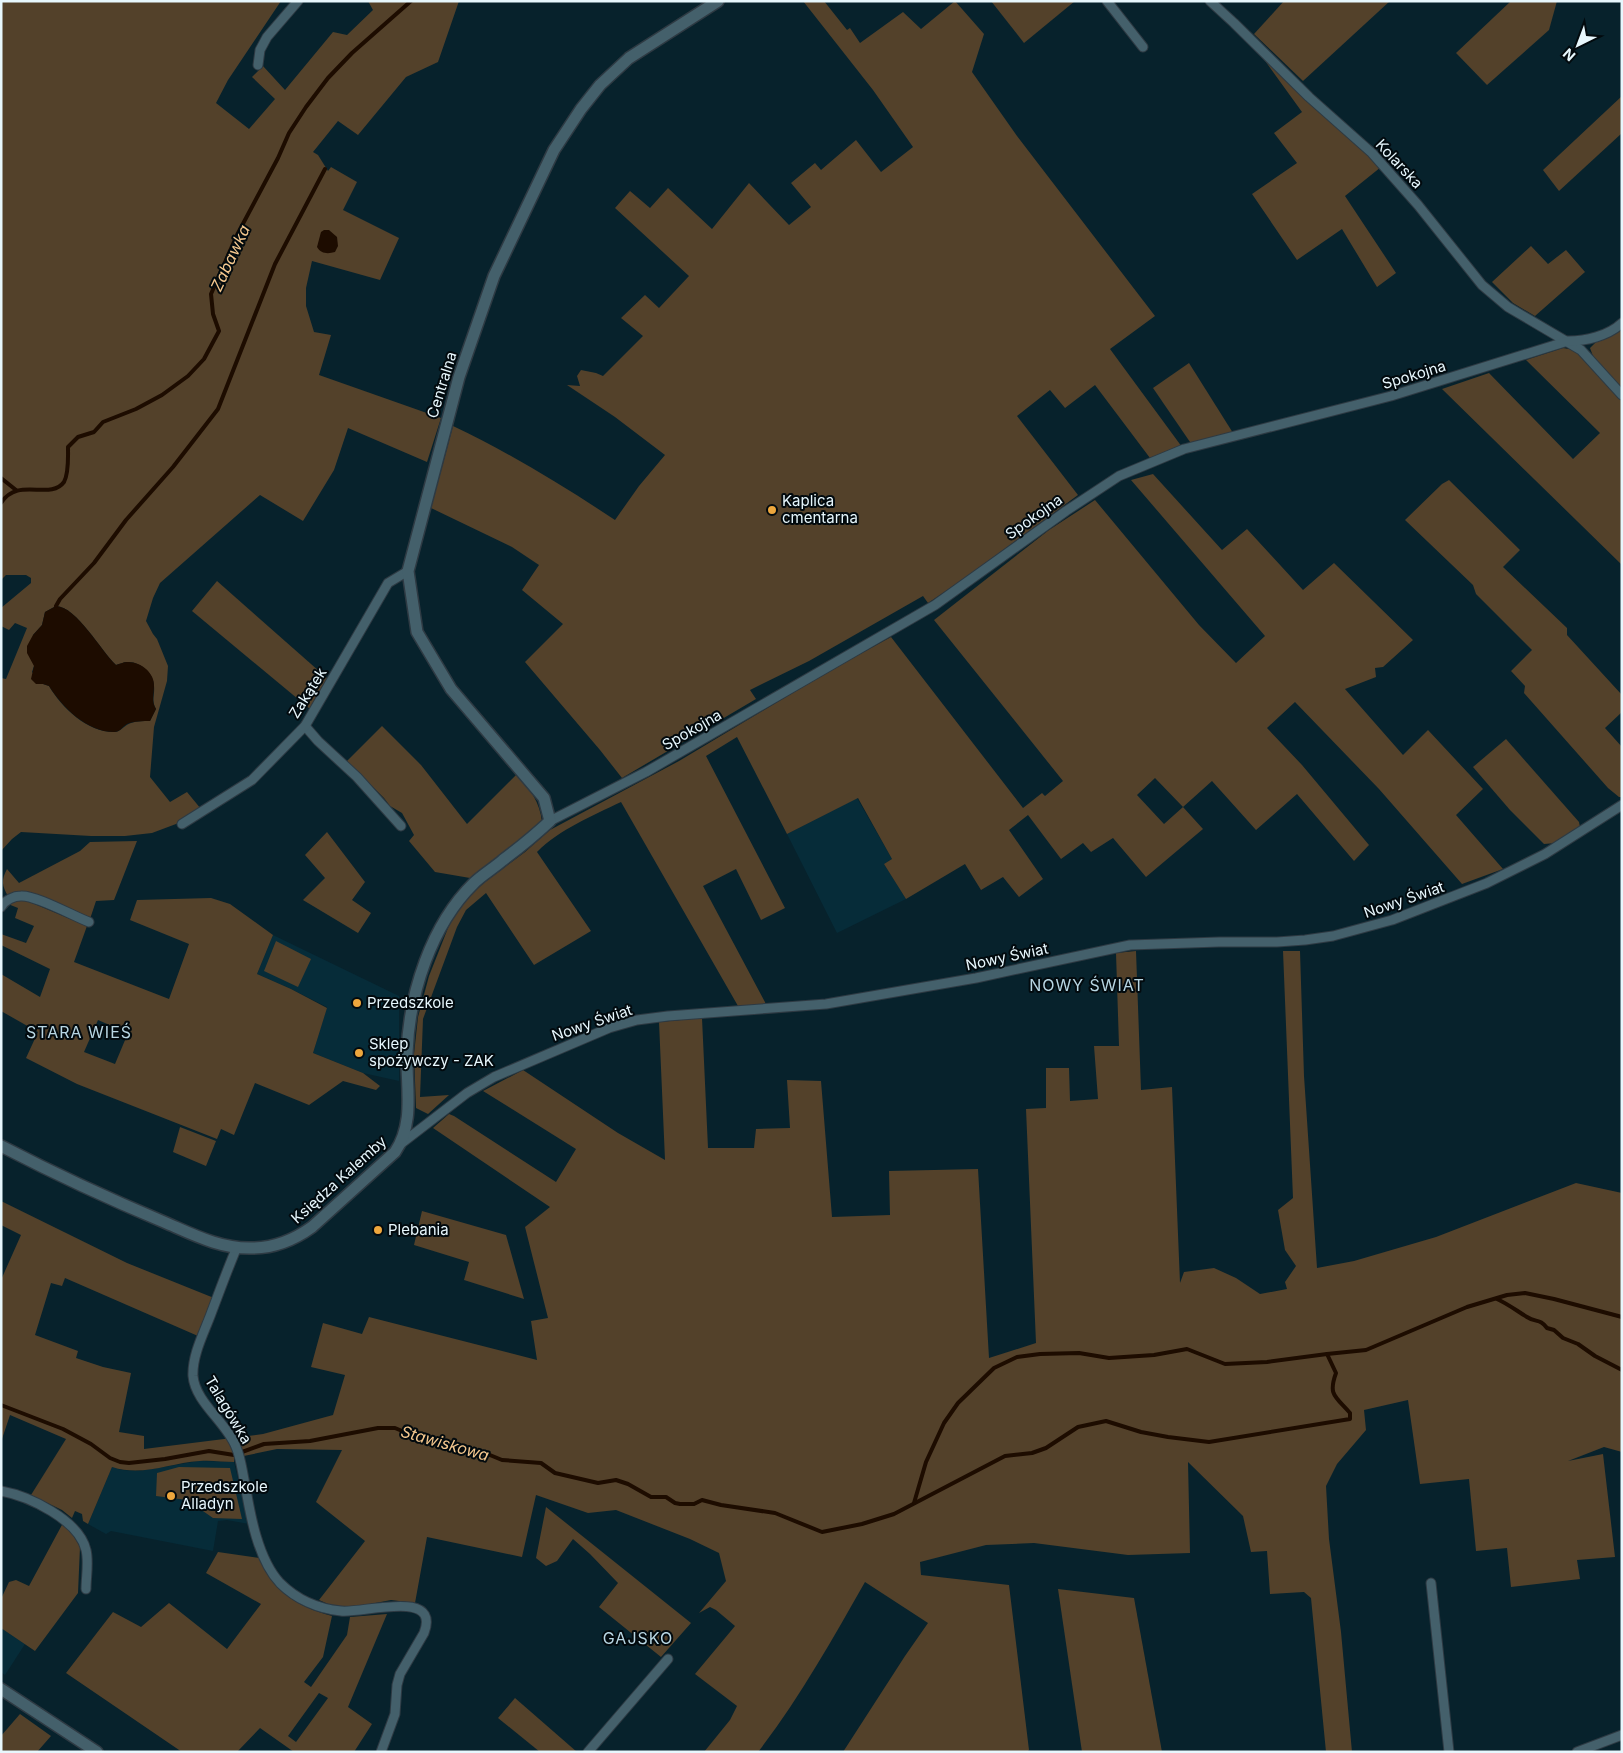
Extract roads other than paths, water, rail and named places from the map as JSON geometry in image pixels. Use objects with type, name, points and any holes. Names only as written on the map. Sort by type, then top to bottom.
[{"type":"street","points":[[258,65],[260,50],[267,38],[298,1]]},
{"type":"street","name":"Centralna","points":[[550,821],[544,798],[450,689],[417,632],[408,571],[459,377],[494,276],[554,150],[600,84],[629,58],[718,1]]},
{"type":"street","points":[[1107,1],[1143,47]]},
{"type":"street","name":"Kolarska","points":[[1210,1],[1309,97],[1372,154],[1418,205],[1482,285],[1508,307],[1581,350],[1622,395]]},
{"type":"street","name":"Spokojna","points":[[550,821],[646,772],[936,605],[1066,511],[1119,476],[1184,449],[1391,396],[1568,341],[1592,338],[1617,328],[1622,323]]},
{"type":"street","name":"Zakątek","points":[[182,824],[252,780],[305,726],[388,583],[408,571]]},
{"type":"street","points":[[305,726],[318,741],[357,776],[402,826]]},
{"type":"street","name":"Nowy Świat","points":[[402,1143],[466,1093],[494,1076],[572,1042],[637,1020],[826,1004],[976,978],[1130,945],[1277,942],[1333,936],[1392,920],[1488,884],[1545,854],[1622,805]]},
{"type":"street","name":"Księdza Kalemby","points":[[1,1146],[63,1178],[212,1242],[237,1247],[266,1247],[300,1236],[395,1152],[402,1143],[408,1120],[407,1050],[410,1014],[419,978],[438,931],[452,907],[474,882],[550,821]]},
{"type":"street","points":[[1,894],[2,905]]},
{"type":"street","points":[[2,905],[10,899],[21,896],[31,898],[88,922]]},
{"type":"street","name":"Talagówka","points":[[237,1247],[197,1350],[193,1377],[197,1390],[203,1400],[230,1435],[236,1446],[251,1516],[261,1548],[275,1577],[300,1599],[330,1610],[343,1612],[409,1606],[420,1610],[427,1619],[427,1626],[400,1674],[397,1685],[395,1714],[381,1752]]},
{"type":"street","points":[[1,1491],[17,1494],[63,1518],[75,1528],[86,1551],[86,1589]]},
{"type":"street","points":[[1432,1582],[1449,1752]]},
{"type":"street","points":[[588,1752],[668,1659]]},
{"type":"street","points":[[1,1689],[97,1752]]},
{"type":"street","points":[[1577,1752],[1622,1735]]},
{"type":"waterway","name":"Zabawka","points":[[1,503],[8,495],[16,491],[51,490],[58,487],[64,482],[67,474],[68,447],[78,437],[94,432],[103,422],[136,409],[162,395],[188,376],[204,359],[219,331],[213,314],[211,294],[237,235],[278,158],[289,133],[328,78],[352,53],[411,1]]},
{"type":"waterway","points":[[56,606],[60,599],[94,563],[126,520],[173,467],[218,409],[275,264],[325,169]]},
{"type":"waterway","points":[[1,478],[16,490]]},
{"type":"waterway","points":[[914,1503],[926,1462],[944,1423],[958,1403],[994,1368],[1017,1357],[1040,1354],[1079,1353],[1109,1358],[1154,1355],[1187,1349],[1225,1364],[1267,1362],[1366,1350],[1467,1307],[1507,1295],[1525,1293],[1622,1317]]},
{"type":"waterway","points":[[1497,1299],[1622,1370]]},
{"type":"waterway","name":"Stawiskowa","points":[[1,1405],[63,1429],[91,1444],[110,1458],[120,1462],[129,1463],[165,1459],[209,1451],[234,1455],[264,1444],[310,1441],[378,1428],[395,1428],[428,1442],[447,1445],[456,1449],[485,1453],[502,1460],[541,1463],[555,1473],[598,1483],[616,1480],[628,1484],[651,1497],[666,1497],[675,1503],[694,1504],[702,1500],[721,1505],[775,1513],[822,1532],[862,1524],[894,1514],[1005,1456],[1032,1453],[1046,1448],[1078,1427],[1106,1421],[1141,1432],[1209,1442],[1350,1419],[1350,1413],[1334,1395],[1333,1386],[1336,1373],[1327,1354]]},
{"type":"place","name":"Kaplica cmentarna","points":[[772,510]]},
{"type":"place","name":"Przedszkole","points":[[357,1003]]},
{"type":"place","name":"Sklep spożywczy - ZAK","points":[[359,1053]]},
{"type":"place","name":"Plebania","points":[[378,1230]]},
{"type":"place","name":"Przedszkole Alladyn","points":[[171,1496]]},
{"type":"district","name":"NOWY ŚWIAT","points":[[1087,985]]},
{"type":"district","name":"STARA WIEŚ","points":[[79,1032]]},
{"type":"district","name":"GAJSKO","points":[[638,1638]]}]
